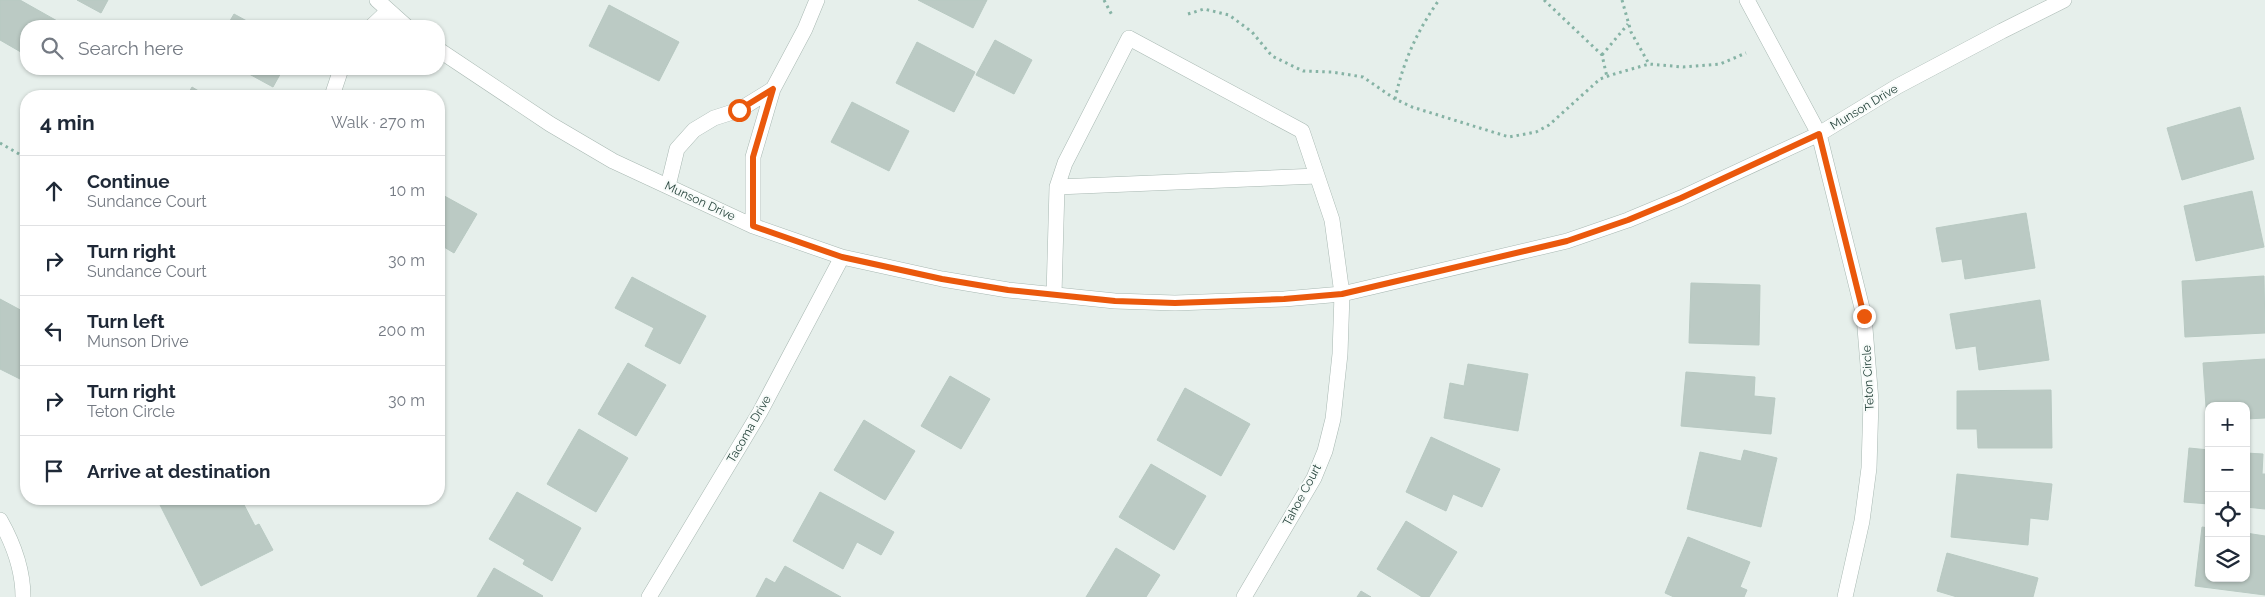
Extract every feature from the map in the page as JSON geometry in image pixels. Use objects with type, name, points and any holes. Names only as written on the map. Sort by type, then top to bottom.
[{"type":"street","points":[[753,226],[753,157],[773,89],[805,29],[817,0]]},
{"type":"street","name":"Teton Circle","points":[[1747,0],[1819,134],[1864,316],[1871,401],[1869,468],[1862,522],[1845,597]]},
{"type":"street","name":"Munson Drive","points":[[445,54],[550,124],[612,161],[753,226],[842,257],[942,279],[1008,290],[1115,301],[1175,303],[1284,299],[1342,294],[1567,241],[1672,202],[1819,134],[1898,86],[2064,0]]},
{"type":"street","points":[[375,20],[383,5],[399,20]]},
{"type":"street","name":"Tahoe Court","points":[[1057,187],[1064,163],[1129,38],[1302,131],[1332,220],[1342,294],[1340,354],[1333,419],[1325,451],[1314,478],[1244,597]]},
{"type":"street","points":[[334,90],[339,75]]},
{"type":"street","points":[[668,186],[677,150],[694,130],[714,118],[739,110],[773,89]]},
{"type":"street","points":[[1054,295],[1057,187],[1317,176]]},
{"type":"street","name":"Tacoma Drive","points":[[649,597],[760,412],[842,257]]},
{"type":"street","points":[[0,520],[9,535],[18,562],[23,597]]},
{"type":"path","points":[[1104,0],[1116,21]]},
{"type":"path","points":[[1394,98],[1418,30],[1439,0]]},
{"type":"path","points":[[1544,0],[1602,54],[1607,77]]},
{"type":"path","points":[[1622,0],[1628,24],[1648,64]]},
{"type":"path","points":[[1188,14],[1204,9],[1229,16],[1252,32],[1272,56],[1303,71],[1332,72],[1363,77],[1394,98],[1412,107],[1509,137],[1536,132],[1549,125],[1600,79],[1648,64],[1683,66],[1720,64],[1770,43]]},
{"type":"path","points":[[1602,54],[1628,24]]},
{"type":"path","points":[[0,143],[20,155]]},
{"type":"building","points":[[0,0],[20,0],[55,20],[20,20],[20,52],[0,40]]},
{"type":"building","points":[[77,0],[108,0],[101,13]]},
{"type":"building","points":[[918,0],[987,0],[973,28]]},
{"type":"building","points":[[609,5],[679,42],[659,81],[589,46]]},
{"type":"building","points":[[234,14],[245,20],[230,20]]},
{"type":"building","points":[[995,40],[1032,60],[1014,94],[976,75]]},
{"type":"building","points":[[917,42],[975,72],[954,112],[896,83]]},
{"type":"building","points":[[251,75],[280,75],[273,87]]},
{"type":"building","points":[[852,102],[909,131],[889,171],[831,142]]},
{"type":"building","points":[[2240,107],[2254,159],[2182,180],[2167,128]]},
{"type":"building","points":[[2252,191],[2264,247],[2196,261],[2184,206]]},
{"type":"building","points":[[445,196],[477,214],[454,253],[445,248]]},
{"type":"building","points":[[2026,213],[2035,268],[1965,279],[1962,259],[1942,262],[1936,228]]},
{"type":"building","points":[[2264,276],[2265,333],[2185,337],[2182,281]]},
{"type":"building","points":[[632,277],[706,316],[680,364],[645,346],[654,328],[615,308]]},
{"type":"building","points":[[1691,283],[1760,285],[1759,345],[1689,343]]},
{"type":"building","points":[[0,299],[20,310],[20,379],[0,369]]},
{"type":"building","points":[[2040,300],[2049,360],[1979,370],[1976,346],[1956,349],[1950,314]]},
{"type":"building","points":[[2265,359],[2265,418],[2250,419],[2250,402],[2206,402],[2203,363]]},
{"type":"building","points":[[628,363],[666,385],[636,436],[598,414]]},
{"type":"building","points":[[1468,364],[1528,374],[1518,431],[1444,418],[1450,383],[1464,386]]},
{"type":"building","points":[[1686,372],[1755,377],[1754,396],[1775,398],[1771,434],[1681,426]]},
{"type":"building","points":[[950,376],[990,399],[961,449],[921,426]]},
{"type":"building","points":[[1185,388],[1250,424],[1221,476],[1157,440]]},
{"type":"building","points":[[2051,390],[2052,448],[1978,448],[1977,429],[1957,429],[1957,391]]},
{"type":"building","points":[[864,420],[915,451],[885,500],[834,470]]},
{"type":"building","points":[[579,429],[628,458],[596,512],[547,484]]},
{"type":"building","points":[[1431,437],[1500,469],[1482,507],[1453,494],[1446,511],[1406,492]]},
{"type":"building","points":[[2189,448],[2205,450],[2205,504],[2184,502]]},
{"type":"building","points":[[1744,450],[1777,458],[1761,527],[1687,509],[1700,452],[1741,461]]},
{"type":"building","points":[[2250,453],[2263,454],[2262,474],[2265,474],[2265,509],[2250,507]]},
{"type":"building","points":[[1151,464],[1206,496],[1174,550],[1119,517]]},
{"type":"building","points":[[1957,474],[2052,484],[2048,520],[2030,518],[2028,545],[1951,537]]},
{"type":"building","points":[[517,492],[581,528],[552,581],[523,564],[525,560],[489,539]]},
{"type":"building","points":[[820,492],[894,532],[881,555],[857,542],[843,569],[793,541]]},
{"type":"building","points":[[160,505],[244,505],[255,526],[259,524],[273,550],[201,586]]},
{"type":"building","points":[[1406,521],[1457,552],[1429,597],[1422,597],[1377,569]]},
{"type":"building","points":[[2202,527],[2205,527],[2205,582],[2250,582],[2250,534],[2265,536],[2265,595],[2195,586]]},
{"type":"building","points":[[1688,537],[1750,562],[1740,587],[1747,590],[1744,597],[1674,597],[1665,593]]},
{"type":"building","points":[[1116,548],[1160,575],[1146,597],[1086,597]]},
{"type":"building","points":[[1947,553],[2038,578],[2033,597],[1957,597],[1937,591]]},
{"type":"building","points":[[785,566],[841,597],[756,597],[766,578],[775,583]]},
{"type":"building","points":[[494,568],[543,596],[477,597]]},
{"type":"building","points":[[1361,591],[1371,597],[1357,597]]},
{"type":"route","points":[[739,110],[773,89],[753,157],[753,226],[842,257],[942,279],[1008,290],[1054,295],[1115,301],[1175,303],[1284,299],[1342,294],[1567,241],[1628,220],[1681,198],[1819,134],[1864,316]]}]
